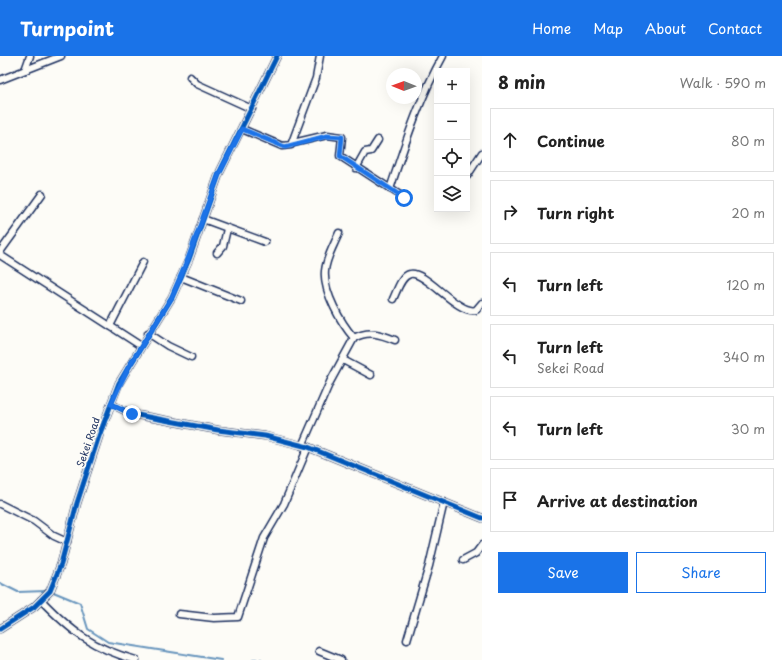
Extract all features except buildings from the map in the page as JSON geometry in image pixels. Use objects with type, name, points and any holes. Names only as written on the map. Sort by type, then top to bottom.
[{"type":"street","points":[[25,70],[30,56]]},
{"type":"street","points":[[0,80],[61,56]]},
{"type":"street","name":"Sekei Road","points":[[0,629],[34,607],[50,591],[61,564],[77,503],[119,383],[148,333],[164,312],[181,276],[219,174],[277,56]]},
{"type":"street","points":[[242,129],[282,146],[289,147],[293,143],[316,78],[320,56]]},
{"type":"street","points":[[390,189],[402,152],[434,72],[444,56]]},
{"type":"street","points":[[190,77],[199,85],[252,109]]},
{"type":"street","points":[[293,143],[306,142],[327,136],[341,136],[343,140],[340,155],[356,168],[404,198]]},
{"type":"street","points":[[356,168],[366,151],[371,151],[378,140]]},
{"type":"street","points":[[470,172],[482,154]]},
{"type":"street","points":[[42,194],[0,253],[141,346]]},
{"type":"street","points":[[203,219],[265,242]]},
{"type":"street","points":[[217,253],[223,246],[228,229]]},
{"type":"street","points":[[339,233],[327,260],[324,272],[325,280],[337,312],[354,338]]},
{"type":"street","points":[[110,326],[143,262]]},
{"type":"street","points":[[393,299],[403,278],[408,274],[413,274],[423,278],[467,310],[476,310],[482,303]]},
{"type":"street","points":[[181,276],[241,300]]},
{"type":"street","points":[[178,614],[214,618],[238,617],[264,538],[284,504],[321,400],[344,360],[354,338],[374,332],[395,340]]},
{"type":"street","points":[[148,333],[168,346],[191,357]]},
{"type":"street","points":[[344,360],[371,375]]},
{"type":"street","points":[[111,404],[132,414],[218,430],[258,435],[305,446],[482,518]]},
{"type":"street","points":[[407,640],[429,566],[444,502]]},
{"type":"street","points":[[0,504],[34,520],[54,536],[67,542]]},
{"type":"street","points":[[463,560],[476,553],[482,545]]},
{"type":"street","points":[[41,600],[64,623],[97,647],[121,658],[136,660]]},
{"type":"street","points":[[319,651],[341,660]]},
{"type":"waterway","points":[[0,583],[18,592],[46,591]]},
{"type":"waterway","points":[[51,591],[80,603],[88,629],[108,642],[221,660]]},
{"type":"waterway","points":[[253,660],[261,660]]},
{"type":"cycle path","points":[[0,629],[34,607],[50,591],[61,564],[77,503],[99,436],[119,383],[172,297],[189,259],[219,174],[277,56]]},
{"type":"cycle path","points":[[111,404],[132,414],[218,430],[265,436],[308,447],[482,518]]},
{"type":"route","points":[[132,414],[124,412],[111,404],[119,383],[155,322],[164,312],[172,297],[188,259],[219,174],[242,129],[285,147],[289,147],[293,143],[302,143],[327,136],[342,137],[343,140],[340,156],[356,168],[404,198]]}]
